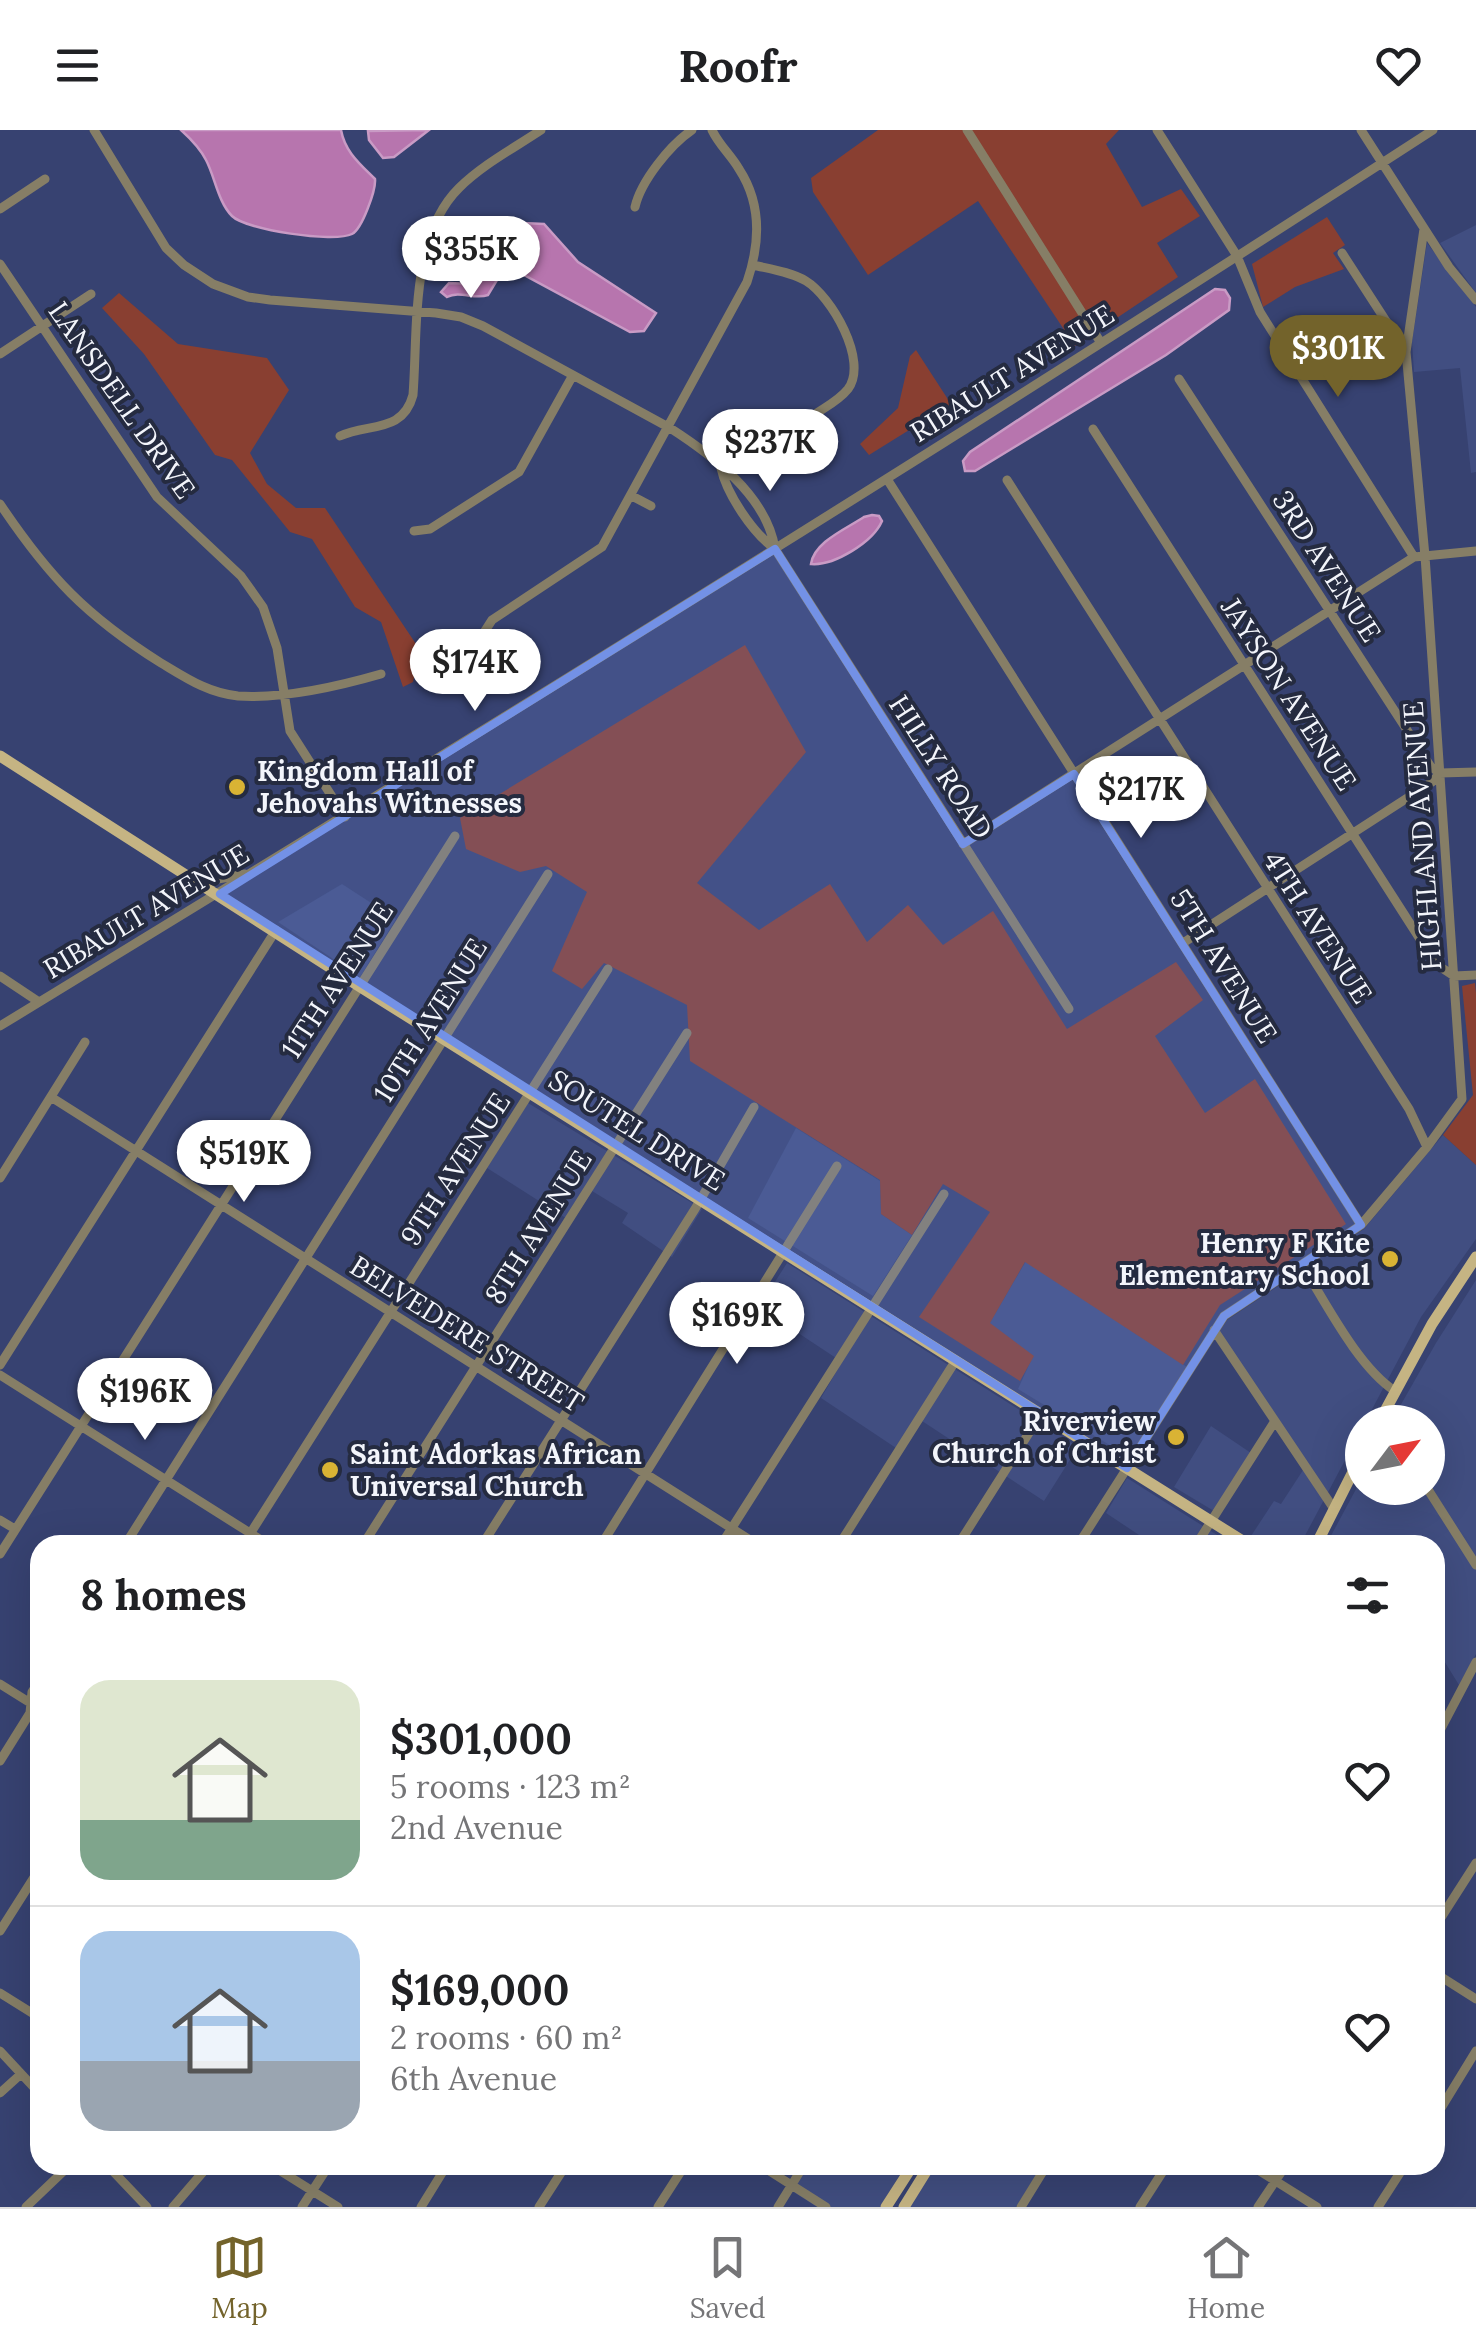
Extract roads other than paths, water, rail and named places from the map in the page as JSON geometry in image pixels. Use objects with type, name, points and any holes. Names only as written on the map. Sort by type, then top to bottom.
[{"type":"main road","name":"SOUTEL DRIVE","points":[[0,756],[444,1040],[1234,1535]]},
{"type":"main road","points":[[1389,1405],[1432,1324],[1476,1257]]},
{"type":"main road","points":[[1321,1535],[1345,1488]]},
{"type":"main road","points":[[886,2207],[906,2175]]},
{"type":"main road","points":[[904,2207],[924,2175]]},
{"type":"street","name":"HILLY ROAD","points":[[94,130],[158,237],[200,277],[248,297],[419,312],[472,322],[670,428],[737,478],[772,533],[775,549],[1069,1008]]},
{"type":"street","points":[[340,436],[357,428],[387,426],[405,414],[413,395],[424,254],[439,213],[462,184],[541,130]]},
{"type":"street","points":[[635,207],[638,194],[692,130]]},
{"type":"street","points":[[483,634],[492,620],[602,547],[747,282],[758,232],[749,187],[712,130]]},
{"type":"street","points":[[967,130],[1101,343]]},
{"type":"street","points":[[1158,130],[1237,256],[1260,312],[1419,556]]},
{"type":"street","points":[[1360,130],[1463,287],[1476,300]]},
{"type":"street","name":"RIBAULT AVENUE","points":[[0,1026],[220,894],[887,479],[1433,130]]},
{"type":"street","points":[[0,209],[44,179]]},
{"type":"street","name":"HIGHLAND AVENUE","points":[[1084,1535],[1214,1330],[1236,1306],[1361,1226],[1462,1099],[1406,352],[1424,229]]},
{"type":"street","points":[[1342,253],[1406,352]]},
{"type":"street","name":"LANSDELL DRIVE","points":[[0,264],[156,497],[250,588],[270,624],[290,731],[344,817]]},
{"type":"street","points":[[753,264],[810,283],[856,354],[849,388],[803,420],[795,434]]},
{"type":"street","points":[[0,354],[91,294]]},
{"type":"street","points":[[414,531],[430,529],[519,472],[574,376]]},
{"type":"street","name":"3RD AVENUE","points":[[1180,380],[1431,768],[1440,773]]},
{"type":"street","name":"JAYSON AVENUE","points":[[1093,429],[1436,964],[1454,976]]},
{"type":"street","name":"5TH AVENUE","points":[[887,479],[1361,1226]]},
{"type":"street","name":"4TH AVENUE","points":[[1007,480],[1409,1109],[1427,1147]]},
{"type":"street","points":[[632,496],[650,506]]},
{"type":"street","points":[[0,504],[53,577],[118,635],[207,689],[238,696],[284,693],[381,674]]},
{"type":"street","points":[[963,844],[1419,556],[1476,552]]},
{"type":"street","points":[[1183,943],[1440,773],[1476,772]]},
{"type":"street","name":"11TH AVENUE","points":[[0,1554],[456,836]]},
{"type":"street","points":[[207,886],[218,878],[252,873]]},
{"type":"street","name":"10TH AVENUE","points":[[132,1535],[548,874]]},
{"type":"street","points":[[0,1366],[276,930]]},
{"type":"street","name":"9TH AVENUE","points":[[250,1533],[608,969]]},
{"type":"street","points":[[1454,976],[1476,975]]},
{"type":"street","points":[[0,976],[39,1002]]},
{"type":"street","name":"8TH AVENUE","points":[[368,1535],[687,1034]]},
{"type":"street","points":[[0,1178],[85,1042]]},
{"type":"street","name":"BELVEDERE STREET","points":[[51,1097],[742,1535]]},
{"type":"street","points":[[488,1535],[754,1107]]},
{"type":"street","points":[[607,1535],[837,1166]]},
{"type":"street","points":[[727,1535],[944,1194]]},
{"type":"street","points":[[1302,1265],[1368,1366],[1380,1382],[1395,1391]]},
{"type":"street","points":[[1214,1330],[1334,1510]]},
{"type":"street","points":[[845,1535],[956,1360]]},
{"type":"street","points":[[0,1375],[253,1535]]},
{"type":"street","points":[[964,1535],[1041,1414]]},
{"type":"street","points":[[1202,1535],[1275,1421]]},
{"type":"street","points":[[1439,1505],[1474,1558]]},
{"type":"street","points":[[0,1520],[16,1530]]},
{"type":"street","points":[[1445,1721],[1476,1662]]},
{"type":"street","points":[[0,1684],[30,1702]]},
{"type":"street","points":[[0,1761],[30,1714]]},
{"type":"street","points":[[1445,1912],[1476,1863]]},
{"type":"street","points":[[0,1932],[30,1884]]},
{"type":"street","points":[[1445,1979],[1476,1999]]},
{"type":"street","points":[[0,1993],[30,2012]]},
{"type":"street","points":[[1445,2102],[1476,2051]]},
{"type":"street","points":[[0,2052],[30,2083]]},
{"type":"street","points":[[0,2093],[21,2074]]},
{"type":"street","points":[[26,2207],[60,2175]]},
{"type":"street","points":[[117,2175],[147,2207]]},
{"type":"street","points":[[174,2207],[202,2175]]},
{"type":"street","points":[[287,2175],[338,2207]]},
{"type":"street","points":[[302,2207],[322,2175]]},
{"type":"street","points":[[421,2207],[441,2175]]},
{"type":"street","points":[[539,2207],[560,2175]]},
{"type":"street","points":[[658,2207],[679,2175]]},
{"type":"street","points":[[776,2175],[826,2207]]},
{"type":"street","points":[[778,2207],[798,2175]]},
{"type":"street","points":[[1020,2207],[1041,2175]]},
{"type":"street","points":[[1140,2207],[1160,2175]]},
{"type":"street","points":[[1267,2175],[1317,2207]]},
{"type":"street","points":[[1258,2207],[1279,2175]]},
{"type":"street","points":[[1378,2207],[1399,2175]]},
{"type":"place","name":"Kingdom Hall of Jehovahs Witnesses","points":[[237,787]]},
{"type":"place","name":"Henry F Kite Elementary School","points":[[1390,1259]]},
{"type":"place","name":"Riverview Church of Christ","points":[[1176,1437]]},
{"type":"place","name":"Saint Adorkas African Universal Church","points":[[330,1470]]}]
